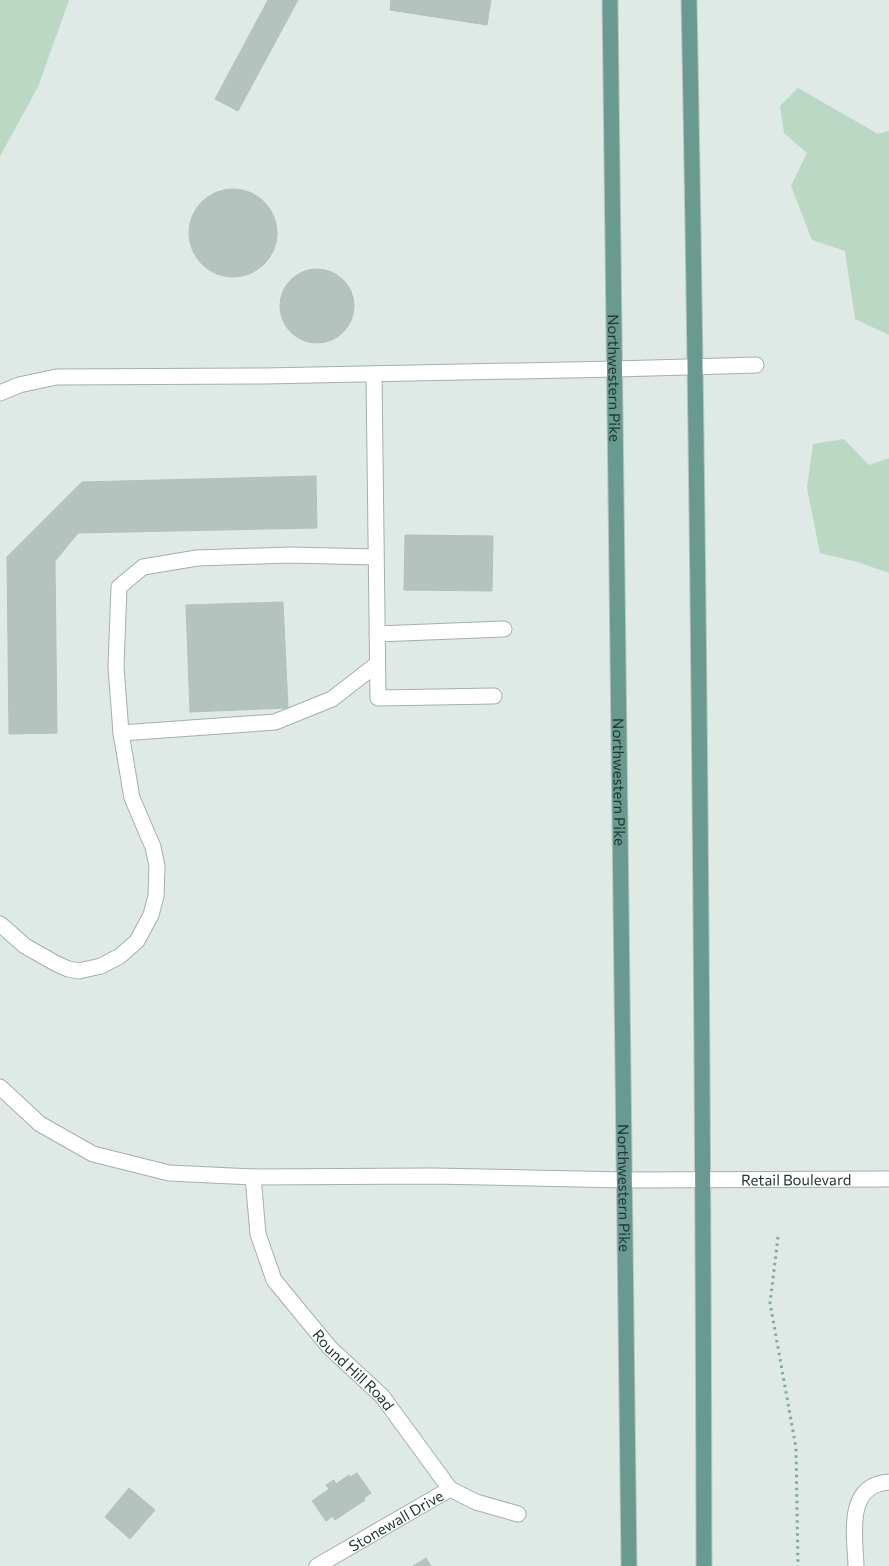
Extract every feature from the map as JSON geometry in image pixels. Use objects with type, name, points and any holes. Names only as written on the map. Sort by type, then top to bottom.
[{"type":"main road","name":"Northwestern Pike","points":[[610,0],[626,1180],[629,1566]]},
{"type":"main road","points":[[689,0],[696,366],[703,1180],[704,1566]]},
{"type":"street","points":[[0,393],[19,385],[56,376],[264,376],[756,365]]},
{"type":"street","points":[[374,374],[378,698],[494,696]]},
{"type":"street","points":[[0,924],[25,946],[55,963],[68,969],[79,971],[101,966],[120,956],[137,941],[151,915],[156,896],[158,866],[153,846],[132,798],[121,733],[116,667],[119,587],[143,567],[197,558],[288,555],[376,556]]},
{"type":"street","points":[[377,634],[504,629]]},
{"type":"street","points":[[121,733],[275,722],[332,699],[377,664]]},
{"type":"street","points":[[0,1086],[40,1124],[93,1154],[169,1173],[253,1177],[432,1176],[703,1180]]},
{"type":"street","name":"Round Hill Road","points":[[253,1177],[258,1234],[274,1280],[330,1348],[382,1396],[450,1489],[476,1502],[518,1514]]},
{"type":"street","name":"Retail Boulevard","points":[[703,1180],[889,1179]]},
{"type":"street","points":[[856,1566],[855,1522],[858,1501],[869,1487],[889,1482]]},
{"type":"street","name":"Stonewall Drive","points":[[317,1566],[450,1489]]},
{"type":"path","points":[[778,1237],[770,1303],[796,1448],[798,1566]]},
{"type":"green space","points":[[0,0],[69,0],[38,87],[0,156]]},
{"type":"green space","points":[[798,88],[878,134],[889,131],[889,335],[855,319],[845,251],[812,240],[791,186],[807,153],[784,133],[780,106]]},
{"type":"green space","points":[[844,439],[869,465],[889,458],[889,573],[858,562],[820,553],[807,488],[813,444]]},
{"type":"building","points":[[268,0],[298,0],[238,111],[215,99]]},
{"type":"building","points":[[391,0],[491,0],[487,25],[390,10]]},
{"type":"building","points":[[224,189],[242,189],[258,196],[270,208],[277,224],[277,242],[270,258],[258,270],[242,277],[224,277],[208,270],[196,258],[189,242],[189,224],[196,208],[208,196]]},
{"type":"building","points":[[310,269],[324,269],[338,275],[348,285],[354,299],[352,320],[338,337],[324,343],[310,343],[296,337],[286,327],[280,313],[280,299],[286,285],[296,275]]},
{"type":"building","points":[[316,476],[317,528],[78,533],[55,561],[57,733],[9,734],[7,557],[82,482]]},
{"type":"building","points":[[405,535],[493,536],[492,591],[404,590]]},
{"type":"building","points":[[283,602],[288,708],[190,712],[186,605]]},
{"type":"building","points":[[357,1473],[371,1493],[364,1498],[365,1500],[335,1520],[333,1516],[326,1521],[312,1501],[329,1489],[326,1485],[334,1480],[336,1484],[349,1475],[350,1477]]},
{"type":"building","points":[[129,1488],[155,1510],[130,1539],[105,1517]]},
{"type":"building","points":[[426,1558],[431,1566],[413,1566]]}]
